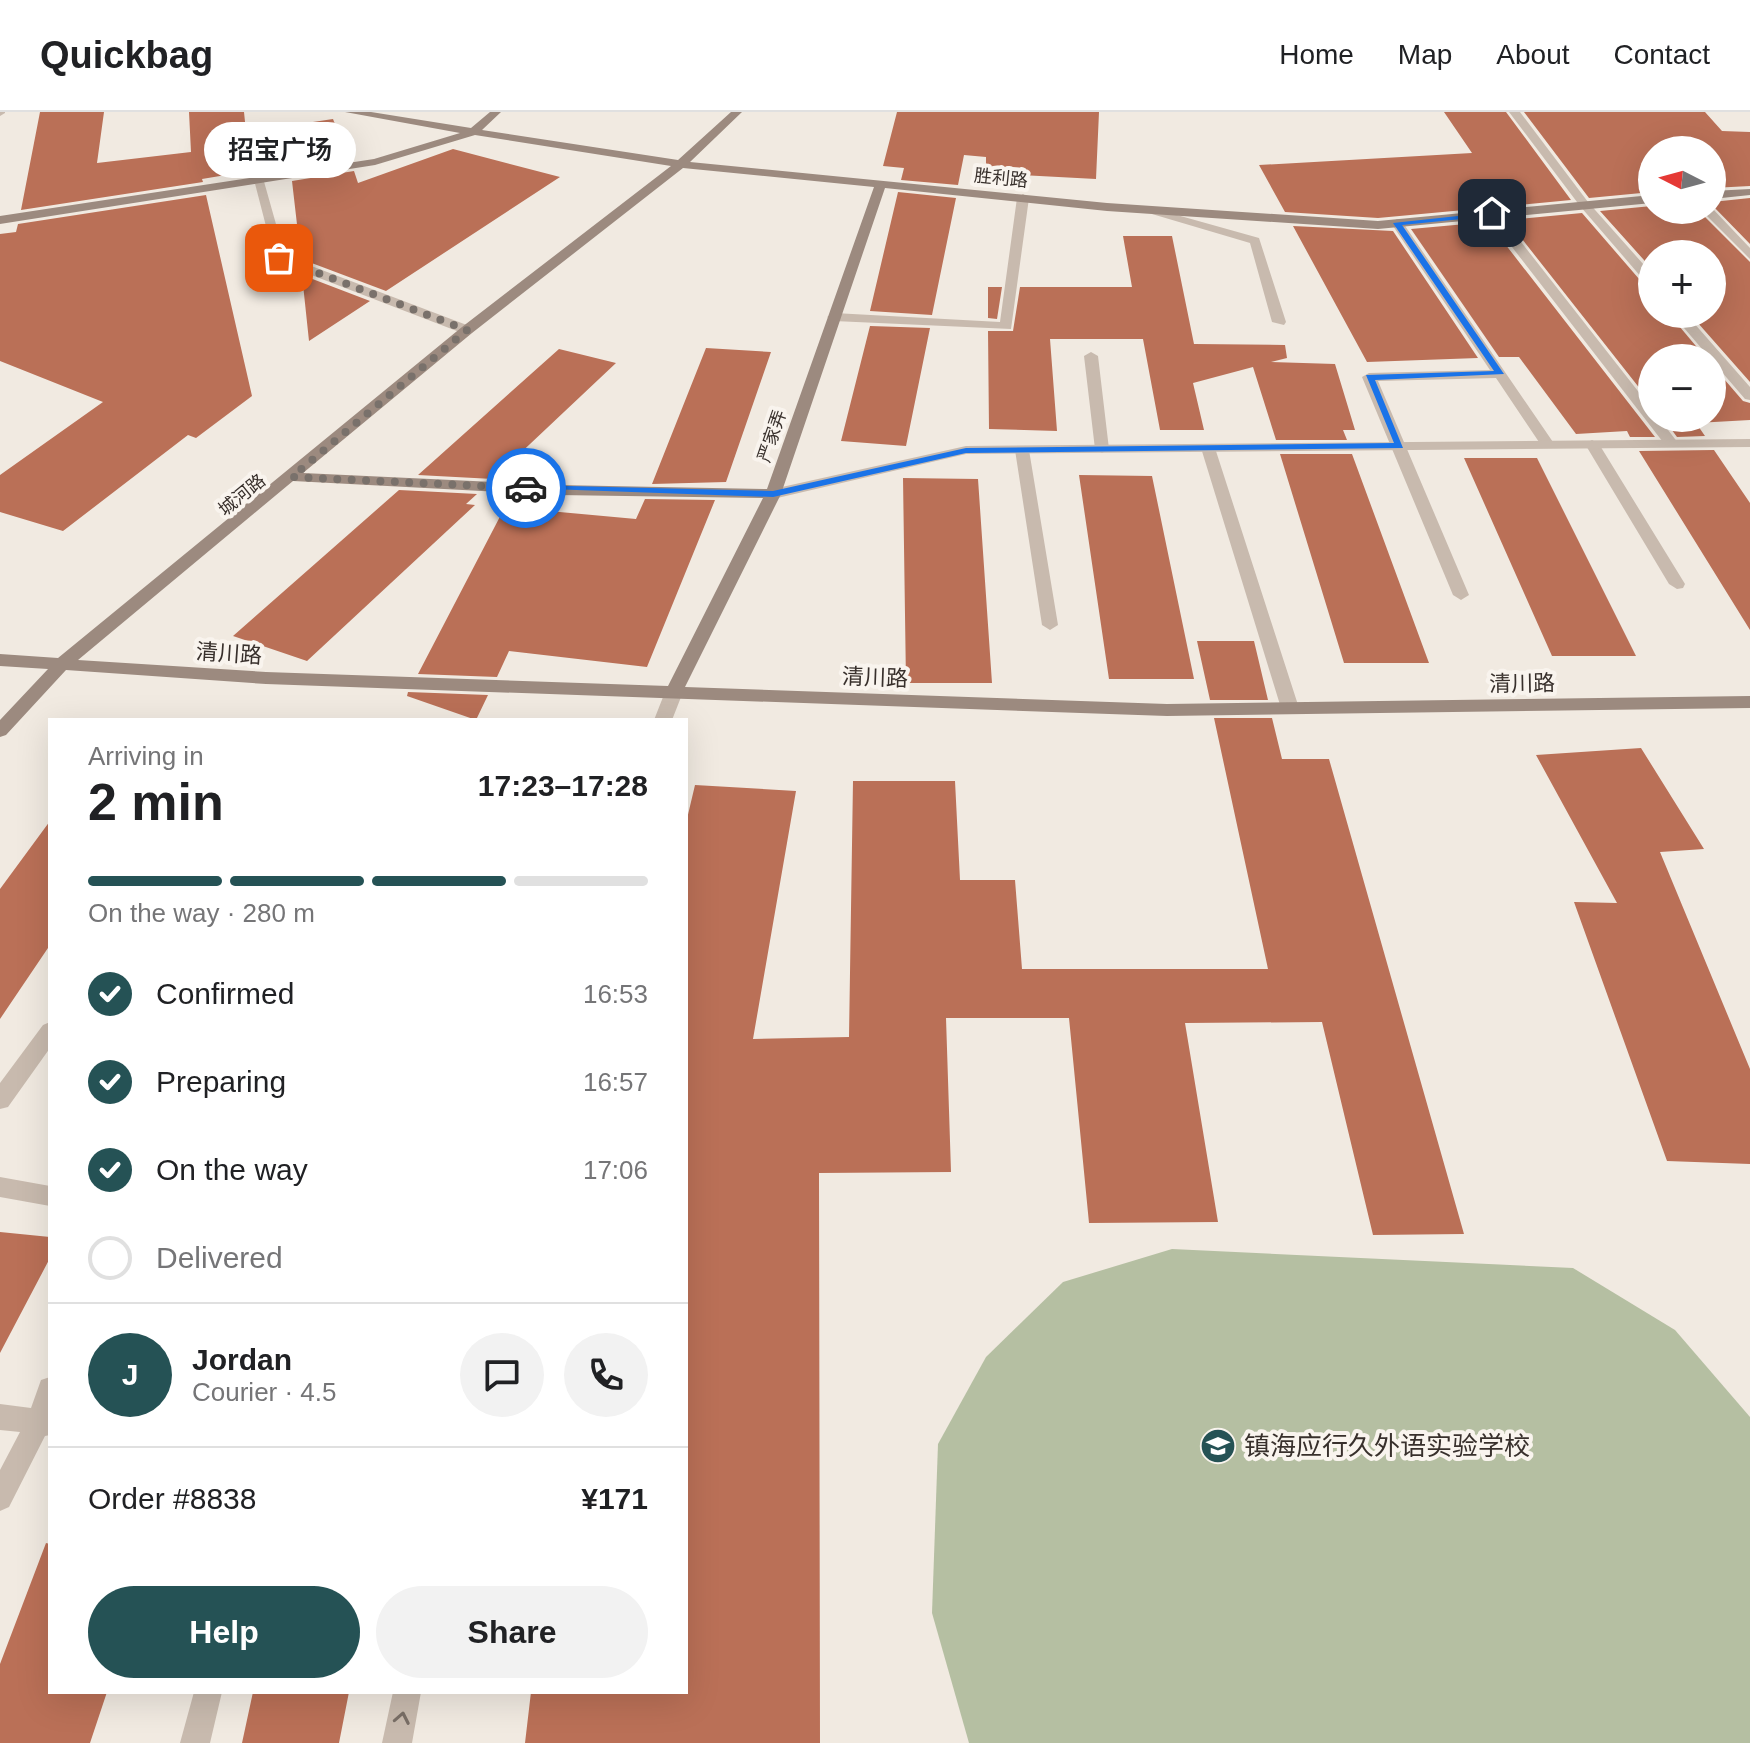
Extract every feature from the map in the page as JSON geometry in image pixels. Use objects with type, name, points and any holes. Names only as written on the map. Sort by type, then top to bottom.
[{"type":"street","name":"胜利路","points":[[350,112],[681,164],[1156,211],[1397,223],[1638,200]]},
{"type":"street","points":[[0,220],[375,162],[473,132],[496,112]]},
{"type":"street","name":"城河路","points":[[0,731],[63,663],[467,330],[681,164],[737,112]]},
{"type":"street","points":[[1514,112],[1584,204],[1638,266]]},
{"type":"street","points":[[257,178],[279,258],[467,330]]},
{"type":"street","name":"严家弄","points":[[674,692],[773,494],[881,183]]},
{"type":"street","points":[[1726,194],[1750,192]]},
{"type":"street","points":[[834,317],[1006,326],[1023,198]]},
{"type":"street","points":[[1156,211],[1255,241],[1279,322]]},
{"type":"street","points":[[1492,213],[1671,443]]},
{"type":"street","points":[[1397,223],[1548,445]]},
{"type":"street","points":[[1720,224],[1750,255]]},
{"type":"street","points":[[1691,328],[1750,396]]},
{"type":"street","points":[[1091,356],[1102,449]]},
{"type":"street","points":[[1461,595],[1369,377],[1500,374]]},
{"type":"street","points":[[292,477],[557,490],[773,494],[966,450],[1750,443]]},
{"type":"street","points":[[1592,444],[1677,584]]},
{"type":"street","points":[[1208,448],[1290,708]]},
{"type":"street","points":[[1022,450],[1050,625]]},
{"type":"street","name":"清川路","points":[[0,660],[266,678],[1167,710],[1750,702]]},
{"type":"street","points":[[664,718],[674,692]]},
{"type":"street","points":[[0,1100],[48,1034]]},
{"type":"street","points":[[0,1187],[48,1196]]},
{"type":"street","points":[[0,1498],[44,1423],[48,1400]]},
{"type":"street","points":[[0,1417],[44,1423]]},
{"type":"street","points":[[195,1743],[207,1694]]},
{"type":"street","points":[[397,1743],[407,1694]]},
{"type":"green space","points":[[1172,1249],[1573,1268],[1675,1330],[1750,1417],[1750,1743],[969,1743],[932,1613],[938,1444],[986,1357],[1063,1282]]},
{"type":"building","points":[[40,112],[104,112],[97,163],[191,152],[189,112],[244,112],[250,171],[202,179],[203,182],[21,210]]},
{"type":"building","points":[[897,112],[1099,112],[1096,179],[986,173],[986,157],[964,155],[958,185],[901,180],[904,168],[883,166]]},
{"type":"building","points":[[1444,112],[1506,112],[1571,200],[1378,218],[1285,212],[1259,165],[1472,153]]},
{"type":"building","points":[[1524,112],[1705,112],[1722,131],[1750,132],[1750,186],[1726,187],[1726,136],[1638,136],[1638,193],[1589,198]]},
{"type":"building","points":[[333,119],[349,160],[291,169],[286,126]]},
{"type":"building","points":[[453,149],[560,177],[386,291],[301,259],[292,181],[354,171],[358,183]]},
{"type":"building","points":[[898,192],[956,198],[932,315],[870,311]]},
{"type":"building","points":[[206,195],[252,396],[196,438],[188,435],[63,531],[0,512],[0,475],[103,402],[0,361],[0,234],[16,232],[18,224]]},
{"type":"building","points":[[1750,198],[1750,244],[1726,219],[1726,201]]},
{"type":"building","points":[[1638,207],[1638,224],[1712,224],[1750,262],[1750,382],[1726,355],[1726,344],[1716,344],[1702,328],[1726,328],[1726,240],[1638,240],[1638,253],[1600,211]]},
{"type":"building","points":[[1582,213],[1638,278],[1638,328],[1681,328],[1694,344],[1638,344],[1638,386],[1507,220]]},
{"type":"building","points":[[1488,222],[1638,415],[1638,432],[1651,432],[1655,437],[1630,437],[1627,431],[1576,434],[1519,357],[1499,357],[1411,229]]},
{"type":"building","points":[[1293,226],[1393,231],[1478,358],[1367,362]]},
{"type":"building","points":[[1123,236],[1172,236],[1194,344],[1285,345],[1287,358],[1271,362],[1335,364],[1355,430],[1343,430],[1347,440],[1276,440],[1253,367],[1193,383],[1204,430],[1160,430],[1143,339],[1050,339],[1057,431],[989,429],[988,331],[1013,331],[1020,287],[1132,287]]},
{"type":"building","points":[[302,275],[370,301],[309,341]]},
{"type":"building","points":[[988,287],[1002,287],[997,319],[988,318]]},
{"type":"building","points":[[870,326],[930,328],[906,446],[841,441]]},
{"type":"building","points":[[706,348],[771,352],[726,482],[652,484]]},
{"type":"building","points":[[559,349],[616,363],[493,479],[418,475]]},
{"type":"building","points":[[1726,381],[1743,401],[1750,403],[1750,420],[1726,421]]},
{"type":"building","points":[[1673,432],[1702,432],[1705,436],[1677,437]]},
{"type":"building","points":[[1714,450],[1750,503],[1750,630],[1639,451]]},
{"type":"building","points":[[1280,454],[1352,454],[1429,663],[1344,663]]},
{"type":"building","points":[[1464,458],[1537,458],[1636,656],[1552,656]]},
{"type":"building","points":[[1079,475],[1152,476],[1194,679],[1109,679]]},
{"type":"building","points":[[903,478],[978,479],[992,683],[906,683]]},
{"type":"building","points":[[399,490],[477,494],[466,504],[475,505],[307,661],[233,636]]},
{"type":"building","points":[[645,499],[715,500],[647,667],[509,651],[497,677],[418,674],[505,507],[636,519]]},
{"type":"building","points":[[1197,641],[1254,641],[1268,700],[1210,700]]},
{"type":"building","points":[[408,692],[488,695],[477,718],[407,696]]},
{"type":"building","points":[[1214,718],[1272,718],[1282,759],[1329,759],[1464,1234],[1373,1235],[1322,1022],[1185,1023],[1218,1222],[1089,1223],[1069,1018],[946,1018],[951,1172],[819,1173],[820,1743],[525,1743],[531,1694],[688,1694],[688,815],[695,785],[796,791],[753,1039],[849,1037],[853,781],[955,781],[960,880],[1015,880],[1022,969],[1268,969]]},
{"type":"building","points":[[1641,748],[1704,849],[1660,852],[1750,1069],[1750,1164],[1667,1161],[1574,902],[1617,903],[1536,755]]},
{"type":"building","points":[[48,824],[48,948],[0,1019],[0,889]]},
{"type":"building","points":[[0,1232],[48,1237],[48,1262],[0,1353]]},
{"type":"building","points":[[48,1544],[48,1694],[106,1694],[90,1743],[0,1743],[0,1664]]},
{"type":"building","points":[[253,1694],[349,1694],[339,1743],[242,1743]]},
{"type":"way so far","points":[[279,258],[467,330],[292,477],[526,488]]},
{"type":"place","name":"招宝广场","points":[[279,258]]},
{"type":"place","name":"镇海应行久外语实验学校","points":[[1218,1446]]},
{"type":"route","points":[[526,488],[773,494],[966,450],[1400,446],[1369,377],[1500,374],[1397,223],[1492,213]]}]
